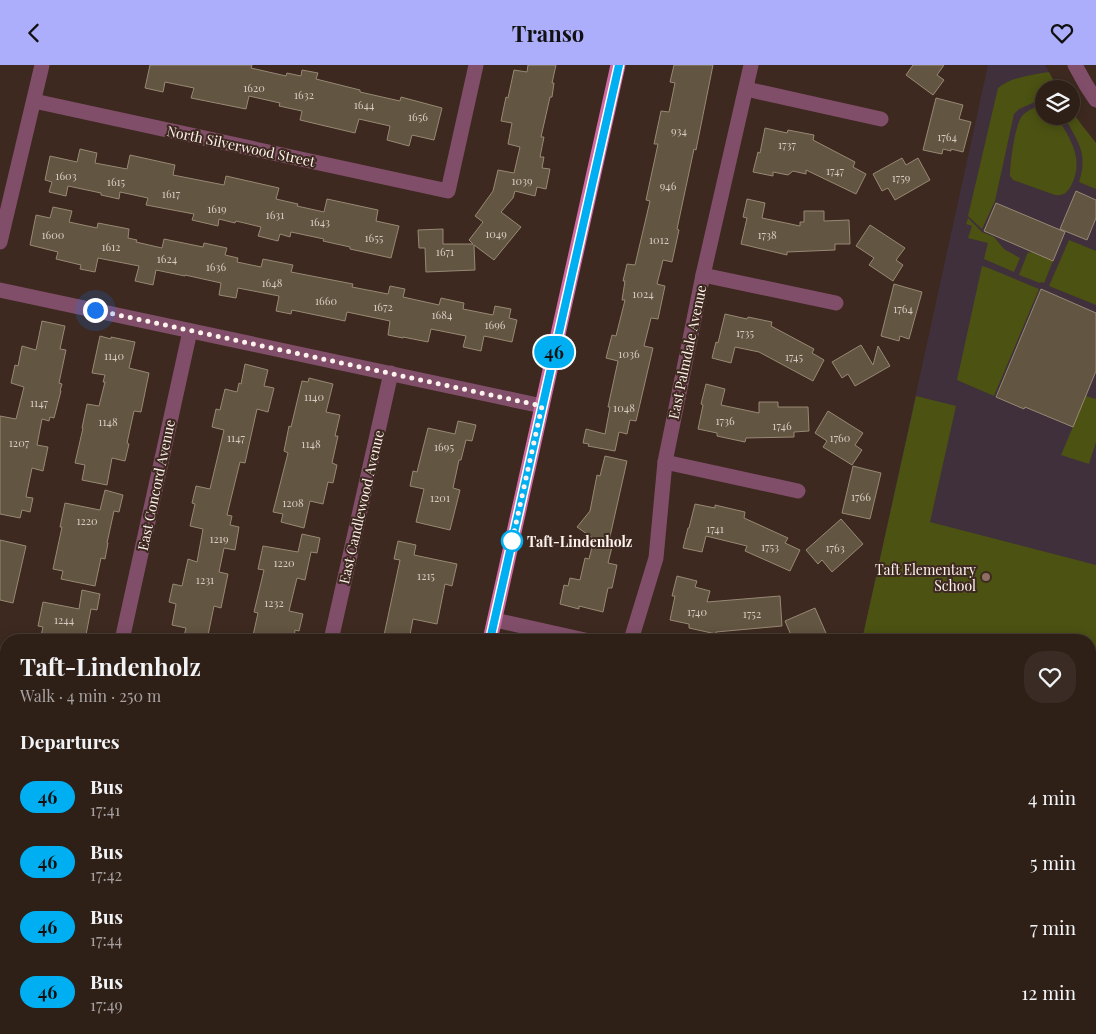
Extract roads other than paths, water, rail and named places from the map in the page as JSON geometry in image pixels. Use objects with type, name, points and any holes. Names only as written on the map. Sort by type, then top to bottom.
[{"type":"main road","points":[[491,634],[618,65]]},
{"type":"street","points":[[0,242],[42,65]]},
{"type":"street","name":"North Silverwood Street","points":[[34,101],[448,191],[476,65]]},
{"type":"street","name":"East Palmdale Avenue","points":[[633,634],[656,558],[664,462],[703,275],[751,65]]},
{"type":"street","points":[[1075,65],[1096,100]]},
{"type":"street","points":[[746,89],[881,119]]},
{"type":"street","points":[[703,275],[836,303]]},
{"type":"street","points":[[0,290],[542,406]]},
{"type":"street","name":"East Concord Avenue","points":[[123,634],[190,331]]},
{"type":"street","name":"East Candlewood Avenue","points":[[332,634],[391,373]]},
{"type":"street","points":[[664,462],[798,491]]},
{"type":"street","points":[[495,619],[559,634]]},
{"type":"place","name":"Taft-Lindenholz","points":[[512,541]]},
{"type":"place","name":"Taft Elementary School","points":[[986,577]]}]
